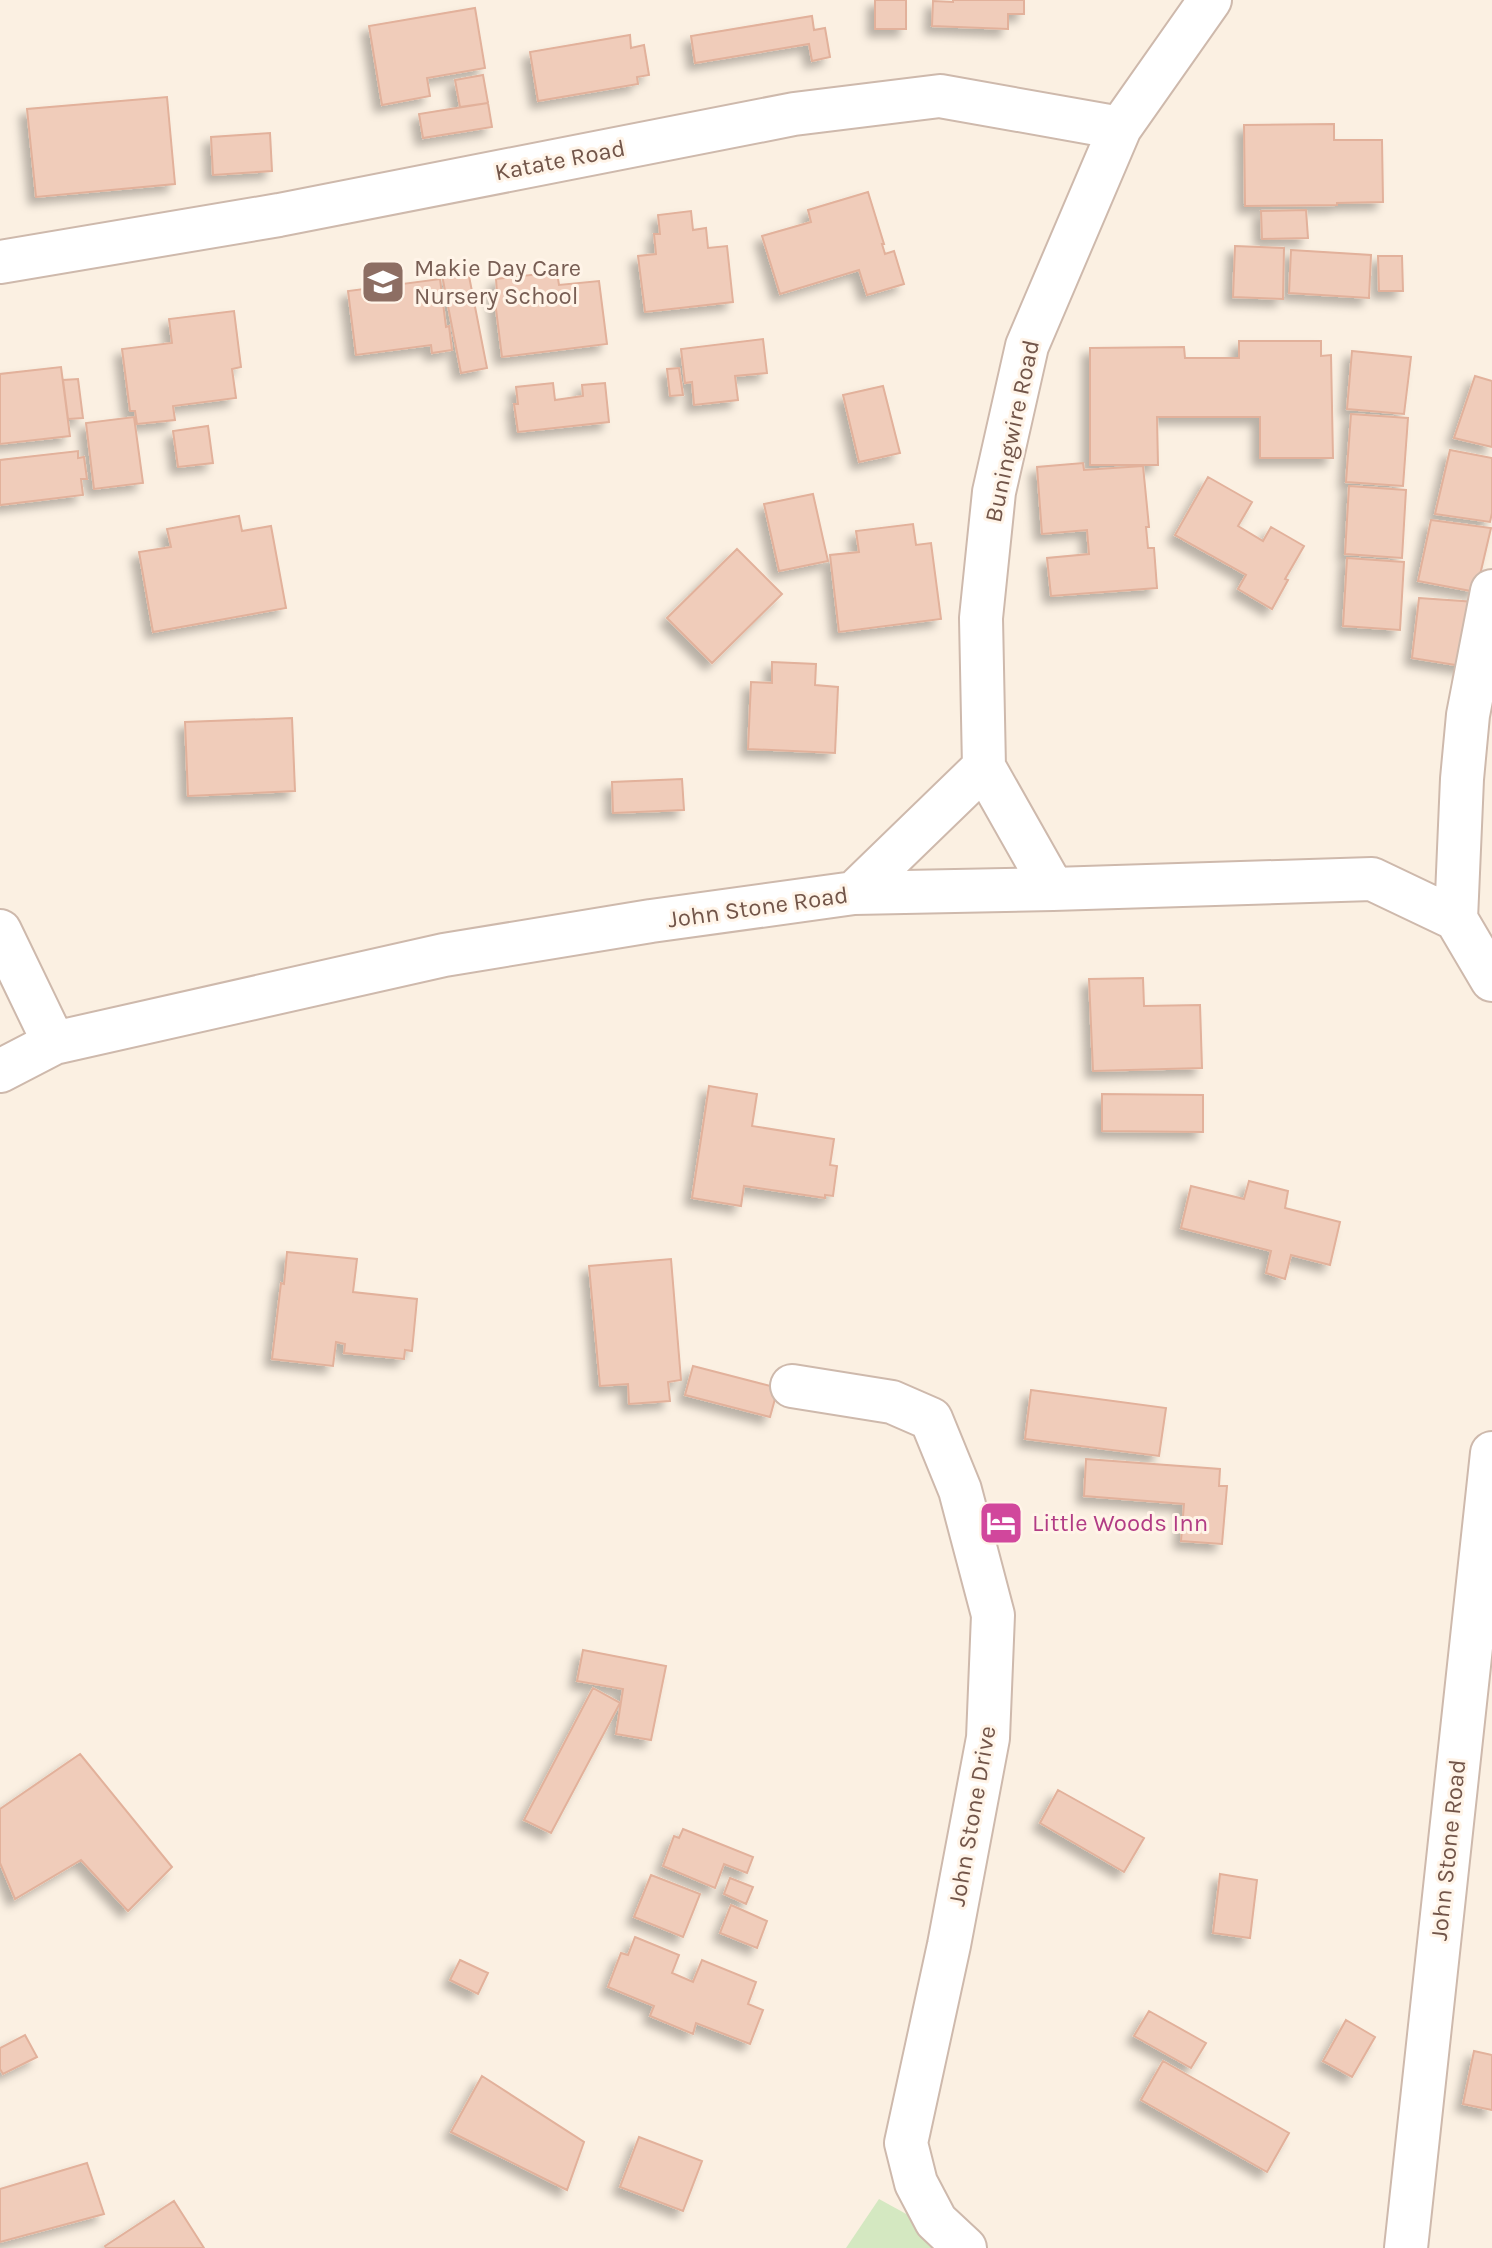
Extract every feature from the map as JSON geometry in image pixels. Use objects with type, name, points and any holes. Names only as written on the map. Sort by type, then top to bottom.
[{"type":"street","name":"Buningwire Road","points":[[1053,889],[984,767],[981,618],[994,492],[1027,346],[1120,128],[1210,0]]},
{"type":"street","name":"Katate Road","points":[[0,262],[279,215],[794,114],[940,96],[1120,128]]},
{"type":"street","points":[[1492,591],[1468,715],[1456,919],[1492,980]]},
{"type":"street","points":[[854,893],[984,767]]},
{"type":"street","name":"John Stone Road","points":[[0,1071],[54,1043],[444,955],[651,921],[854,893],[1372,879],[1456,919]]},
{"type":"street","points":[[0,931],[54,1043]]},
{"type":"street","name":"John Stone Drive","points":[[792,1386],[892,1402],[931,1419],[960,1490],[993,1615],[988,1738],[949,1945],[906,2143],[916,2183],[936,2221],[965,2248]]},
{"type":"street","name":"John Stone Road","points":[[1406,2248],[1492,1453]]},
{"type":"green space","points":[[879,2199],[968,2248],[846,2248]]},
{"type":"building","points":[[875,0],[906,0],[906,29],[875,29]]},
{"type":"building","points":[[1024,0],[1024,14],[1008,14],[1008,29],[932,26],[933,1]]},
{"type":"building","points":[[475,8],[485,68],[427,78],[430,96],[382,105],[369,26]]},
{"type":"building","points":[[812,16],[814,30],[825,28],[830,57],[812,61],[809,44],[695,63],[691,36]]},
{"type":"building","points":[[630,35],[631,48],[644,45],[649,75],[637,77],[638,84],[538,101],[530,52]]},
{"type":"building","points":[[483,75],[488,103],[460,107],[455,80]]},
{"type":"building","points":[[167,97],[175,184],[36,197],[27,109]]},
{"type":"building","points":[[488,103],[492,127],[423,138],[419,114]]},
{"type":"building","points":[[1334,124],[1334,140],[1382,140],[1383,202],[1245,206],[1244,125]]},
{"type":"building","points":[[270,133],[272,171],[213,175],[211,137]]},
{"type":"building","points":[[868,192],[885,254],[894,251],[904,284],[867,295],[859,270],[780,294],[762,236],[811,222],[808,210]]},
{"type":"building","points":[[1306,210],[1308,238],[1262,239],[1261,211]]},
{"type":"building","points":[[691,211],[693,230],[706,228],[708,248],[727,246],[733,302],[645,312],[638,256],[656,254],[654,234],[660,234],[658,215]]},
{"type":"building","points":[[1235,246],[1284,248],[1283,299],[1233,297]]},
{"type":"building","points":[[1291,250],[1371,255],[1369,298],[1289,293]]},
{"type":"building","points":[[1378,256],[1402,256],[1403,291],[1379,291]]},
{"type":"building","points":[[468,271],[487,368],[461,373],[442,275]]},
{"type":"building","points":[[557,272],[559,285],[599,281],[607,344],[502,357],[494,293],[497,293],[496,279]]},
{"type":"building","points":[[440,279],[452,350],[432,353],[431,345],[356,355],[348,291]]},
{"type":"building","points":[[234,311],[241,367],[232,369],[236,398],[173,406],[175,420],[137,424],[135,411],[130,411],[122,349],[172,343],[169,319]]},
{"type":"building","points":[[763,339],[767,373],[735,376],[738,400],[694,405],[692,382],[685,383],[681,349]]},
{"type":"building","points":[[1239,341],[1321,341],[1321,356],[1331,355],[1333,458],[1260,458],[1260,417],[1157,417],[1158,465],[1090,465],[1090,348],[1184,347],[1185,358],[1239,358]]},
{"type":"building","points":[[1352,351],[1411,357],[1404,414],[1347,409]]},
{"type":"building","points":[[61,367],[70,436],[0,444],[0,374]]},
{"type":"building","points":[[679,368],[683,395],[670,396],[667,369]]},
{"type":"building","points":[[1475,376],[1492,381],[1492,447],[1454,438]]},
{"type":"building","points":[[78,379],[83,418],[68,419],[63,380]]},
{"type":"building","points":[[553,383],[555,400],[583,396],[582,385],[605,383],[609,422],[518,432],[514,404],[518,404],[516,387]]},
{"type":"building","points":[[883,386],[900,453],[859,462],[843,395]]},
{"type":"building","points":[[1351,414],[1408,418],[1403,486],[1346,482]]},
{"type":"building","points":[[134,417],[143,483],[94,489],[86,423]]},
{"type":"building","points":[[208,426],[213,463],[178,467],[173,431]]},
{"type":"building","points":[[1450,450],[1492,458],[1490,522],[1435,514]]},
{"type":"building","points":[[78,451],[78,458],[84,457],[87,479],[81,479],[83,495],[0,505],[0,460]]},
{"type":"building","points":[[1083,463],[1084,470],[1143,466],[1148,548],[1154,548],[1157,588],[1051,596],[1047,558],[1089,554],[1087,530],[1042,534],[1037,467]]},
{"type":"building","points":[[1208,477],[1252,502],[1238,526],[1263,541],[1271,527],[1304,546],[1272,609],[1238,589],[1246,575],[1175,535]]},
{"type":"building","points":[[1349,486],[1406,490],[1402,558],[1345,554]]},
{"type":"building","points":[[813,494],[828,561],[779,571],[764,504]]},
{"type":"building","points":[[239,516],[242,531],[271,526],[286,608],[153,632],[139,552],[171,547],[167,529]]},
{"type":"building","points":[[1431,520],[1491,528],[1476,592],[1418,581]]},
{"type":"building","points":[[913,524],[916,545],[931,543],[941,619],[839,632],[830,555],[859,552],[856,531]]},
{"type":"building","points":[[737,549],[782,594],[712,663],[667,618]]},
{"type":"building","points":[[1347,558],[1404,562],[1400,630],[1343,626]]},
{"type":"building","points":[[1419,598],[1476,602],[1468,667],[1412,658]]},
{"type":"building","points":[[772,662],[816,664],[815,685],[838,687],[835,753],[748,749],[751,682],[772,683]]},
{"type":"building","points":[[292,718],[295,791],[188,796],[185,722]]},
{"type":"building","points":[[682,779],[684,810],[613,813],[612,782]]},
{"type":"building","points":[[1143,978],[1144,1006],[1200,1005],[1202,1068],[1093,1071],[1089,979]]},
{"type":"building","points":[[709,1086],[757,1094],[752,1126],[834,1139],[830,1165],[837,1166],[833,1196],[825,1195],[825,1198],[744,1186],[741,1206],[692,1198]]},
{"type":"building","points":[[1102,1094],[1203,1095],[1203,1132],[1102,1131]]},
{"type":"building","points":[[1249,1181],[1288,1191],[1285,1208],[1340,1222],[1330,1265],[1291,1255],[1285,1279],[1266,1273],[1271,1251],[1181,1228],[1191,1186],[1244,1199]]},
{"type":"building","points":[[287,1252],[357,1259],[353,1292],[417,1299],[412,1351],[405,1350],[404,1359],[344,1353],[345,1344],[336,1342],[333,1366],[272,1359]]},
{"type":"building","points":[[671,1259],[681,1380],[668,1382],[670,1401],[629,1404],[628,1384],[600,1386],[589,1266]]},
{"type":"building","points":[[693,1366],[778,1388],[770,1417],[685,1395]]},
{"type":"building","points":[[1031,1390],[1166,1408],[1159,1456],[1025,1439]]},
{"type":"building","points":[[1086,1459],[1220,1469],[1219,1486],[1227,1486],[1222,1544],[1181,1541],[1184,1504],[1084,1496]]},
{"type":"building","points":[[583,1650],[666,1666],[651,1740],[616,1734],[623,1689],[577,1681]]},
{"type":"building","points":[[593,1688],[620,1703],[551,1833],[524,1820]]},
{"type":"building","points":[[80,1754],[172,1867],[128,1911],[81,1860],[15,1899],[0,1863],[0,1809]]},
{"type":"building","points":[[1058,1790],[1144,1838],[1124,1872],[1040,1823]]},
{"type":"building","points":[[683,1829],[753,1857],[747,1873],[724,1864],[715,1888],[663,1866],[674,1836],[679,1838]]},
{"type":"building","points":[[1220,1874],[1257,1880],[1250,1938],[1213,1933]]},
{"type":"building","points":[[651,1875],[700,1894],[683,1937],[634,1917]]},
{"type":"building","points":[[730,1878],[753,1887],[746,1904],[724,1894]]},
{"type":"building","points":[[731,1905],[767,1921],[757,1948],[720,1933]]},
{"type":"building","points":[[635,1937],[679,1955],[672,1973],[693,1982],[702,1960],[756,1982],[748,2004],[763,2010],[750,2044],[696,2023],[693,2034],[650,2016],[654,2006],[608,1987],[621,1953],[628,1955]]},
{"type":"building","points":[[460,1960],[488,1973],[478,1994],[450,1980]]},
{"type":"building","points":[[1149,2011],[1206,2043],[1191,2068],[1134,2036]]},
{"type":"building","points":[[1346,2020],[1375,2037],[1352,2077],[1323,2061]]},
{"type":"building","points":[[25,2035],[37,2057],[3,2074],[0,2069],[0,2048]]},
{"type":"building","points":[[1474,2051],[1492,2055],[1492,2110],[1463,2104]]},
{"type":"building","points":[[1163,2061],[1289,2133],[1267,2172],[1141,2100]]},
{"type":"building","points":[[482,2076],[584,2142],[567,2190],[451,2132]]},
{"type":"building","points":[[639,2137],[702,2161],[683,2211],[620,2187]]},
{"type":"building","points":[[87,2163],[104,2214],[0,2242],[0,2189]]},
{"type":"building","points":[[174,2201],[204,2248],[106,2248],[105,2246]]},
{"type":"place","name":"Makie Day Care Nursery School","points":[[383,282]]},
{"type":"place","name":"Little Woods Inn","points":[[1001,1523]]}]
